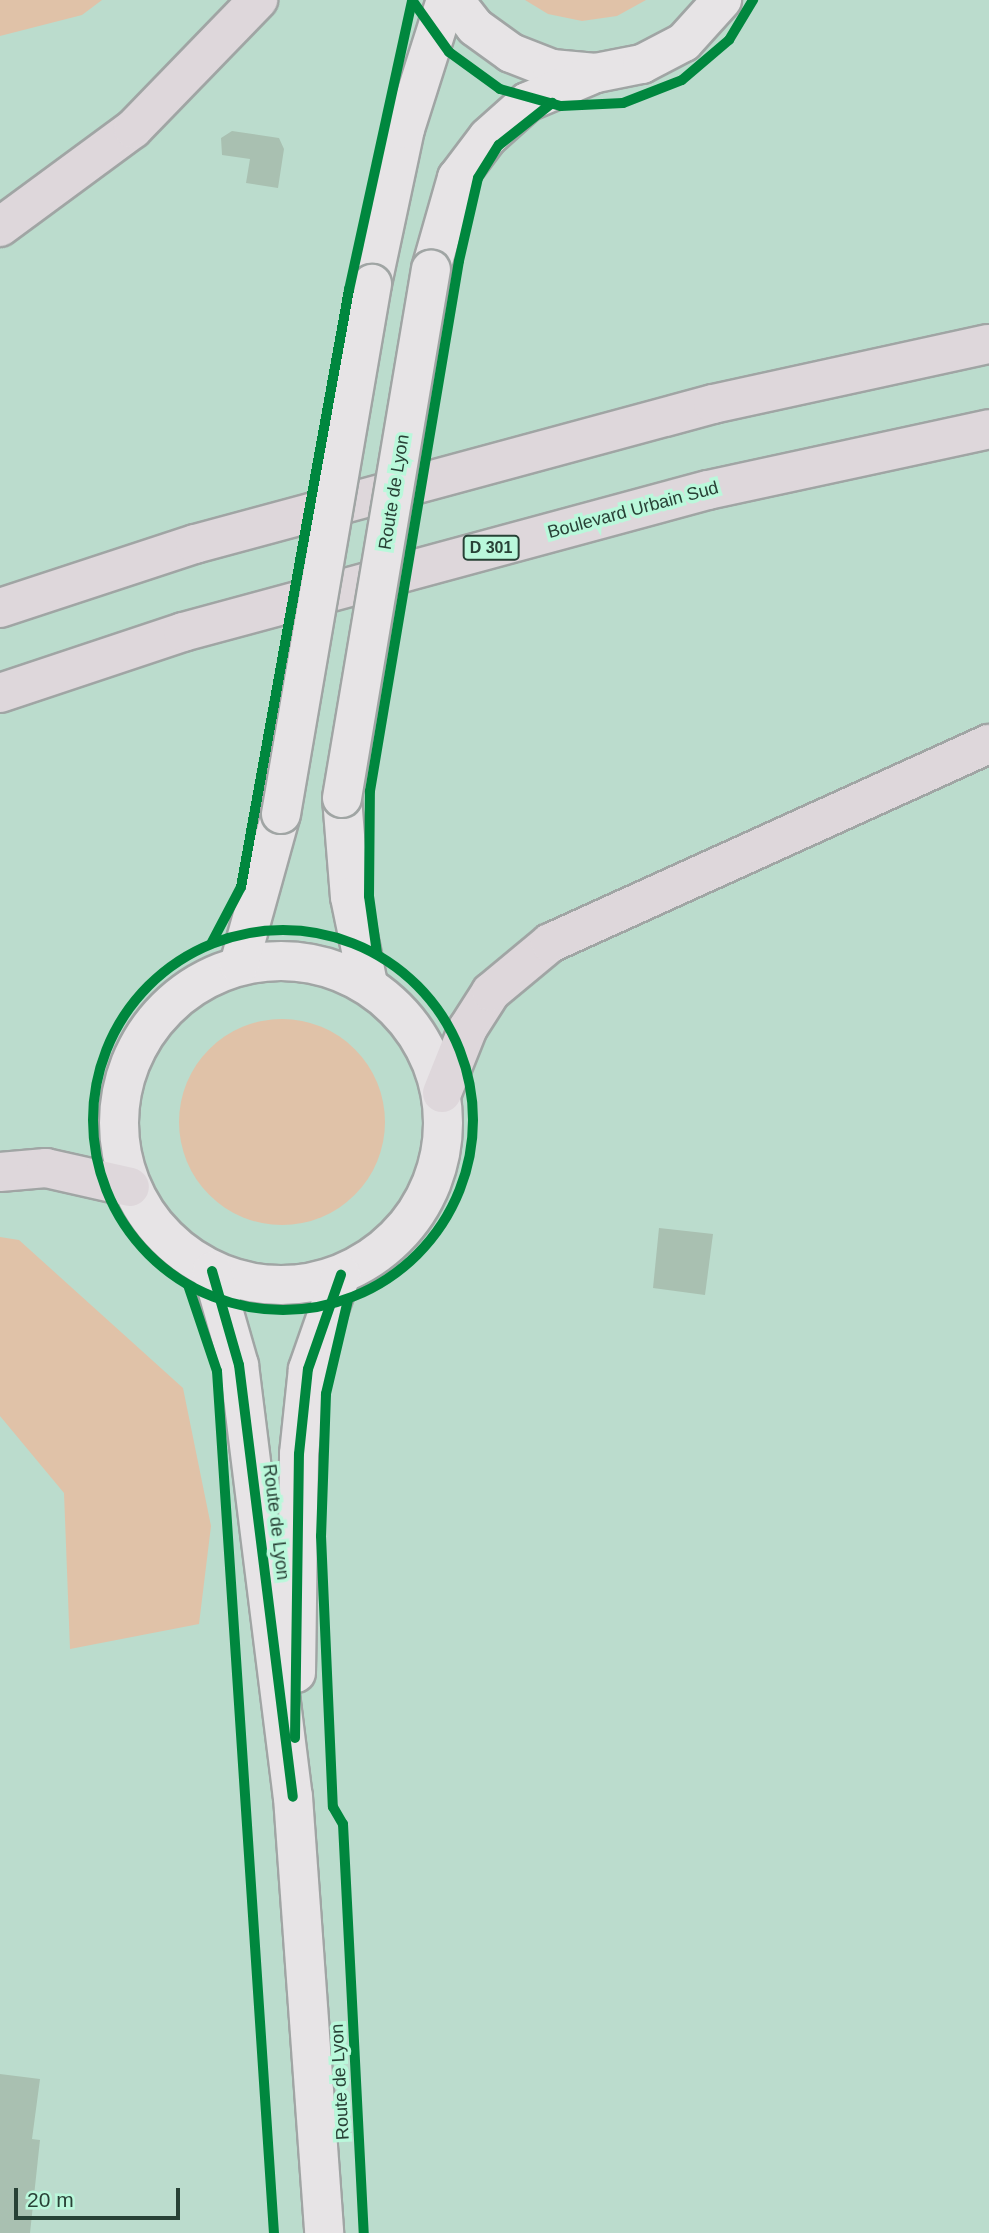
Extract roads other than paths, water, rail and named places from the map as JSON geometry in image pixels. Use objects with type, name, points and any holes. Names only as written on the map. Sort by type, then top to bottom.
[{"type":"highway","points":[[0,227],[133,129],[258,0]]},
{"type":"highway","points":[[0,608],[195,544],[699,407],[989,344]]},
{"type":"highway","name":"Boulevard Urbain Sud","points":[[0,693],[183,632],[681,497],[989,429]]},
{"type":"highway","points":[[442,1093],[468,1028],[491,992],[551,943],[989,744]]},
{"type":"highway","points":[[0,1172],[46,1168],[130,1187]]},
{"type":"main road","points":[[239,965],[281,814],[372,284],[405,129],[446,0]]},
{"type":"main road","points":[[454,0],[475,27],[511,53],[552,69],[596,73],[642,64],[684,42],[722,0]]},
{"type":"main road","name":"Route de Lyon","points":[[368,984],[350,897],[342,798],[431,269],[457,178],[488,137],[527,102],[596,73]]},
{"type":"main road","points":[[283,959],[327,966],[368,984],[402,1013],[428,1050],[442,1093],[442,1149],[424,1202],[389,1246],[341,1275],[298,1285],[265,1284],[212,1271],[178,1251],[150,1221],[130,1187],[117,1132],[123,1077],[156,1019],[188,988],[239,965],[283,959]]},
{"type":"main road","name":"Route de Lyon","points":[[212,1271],[239,1365],[293,1797],[324,2233]]},
{"type":"main road","name":"Route de Lyon","points":[[293,1797],[299,1454],[308,1369],[341,1275]]}]
